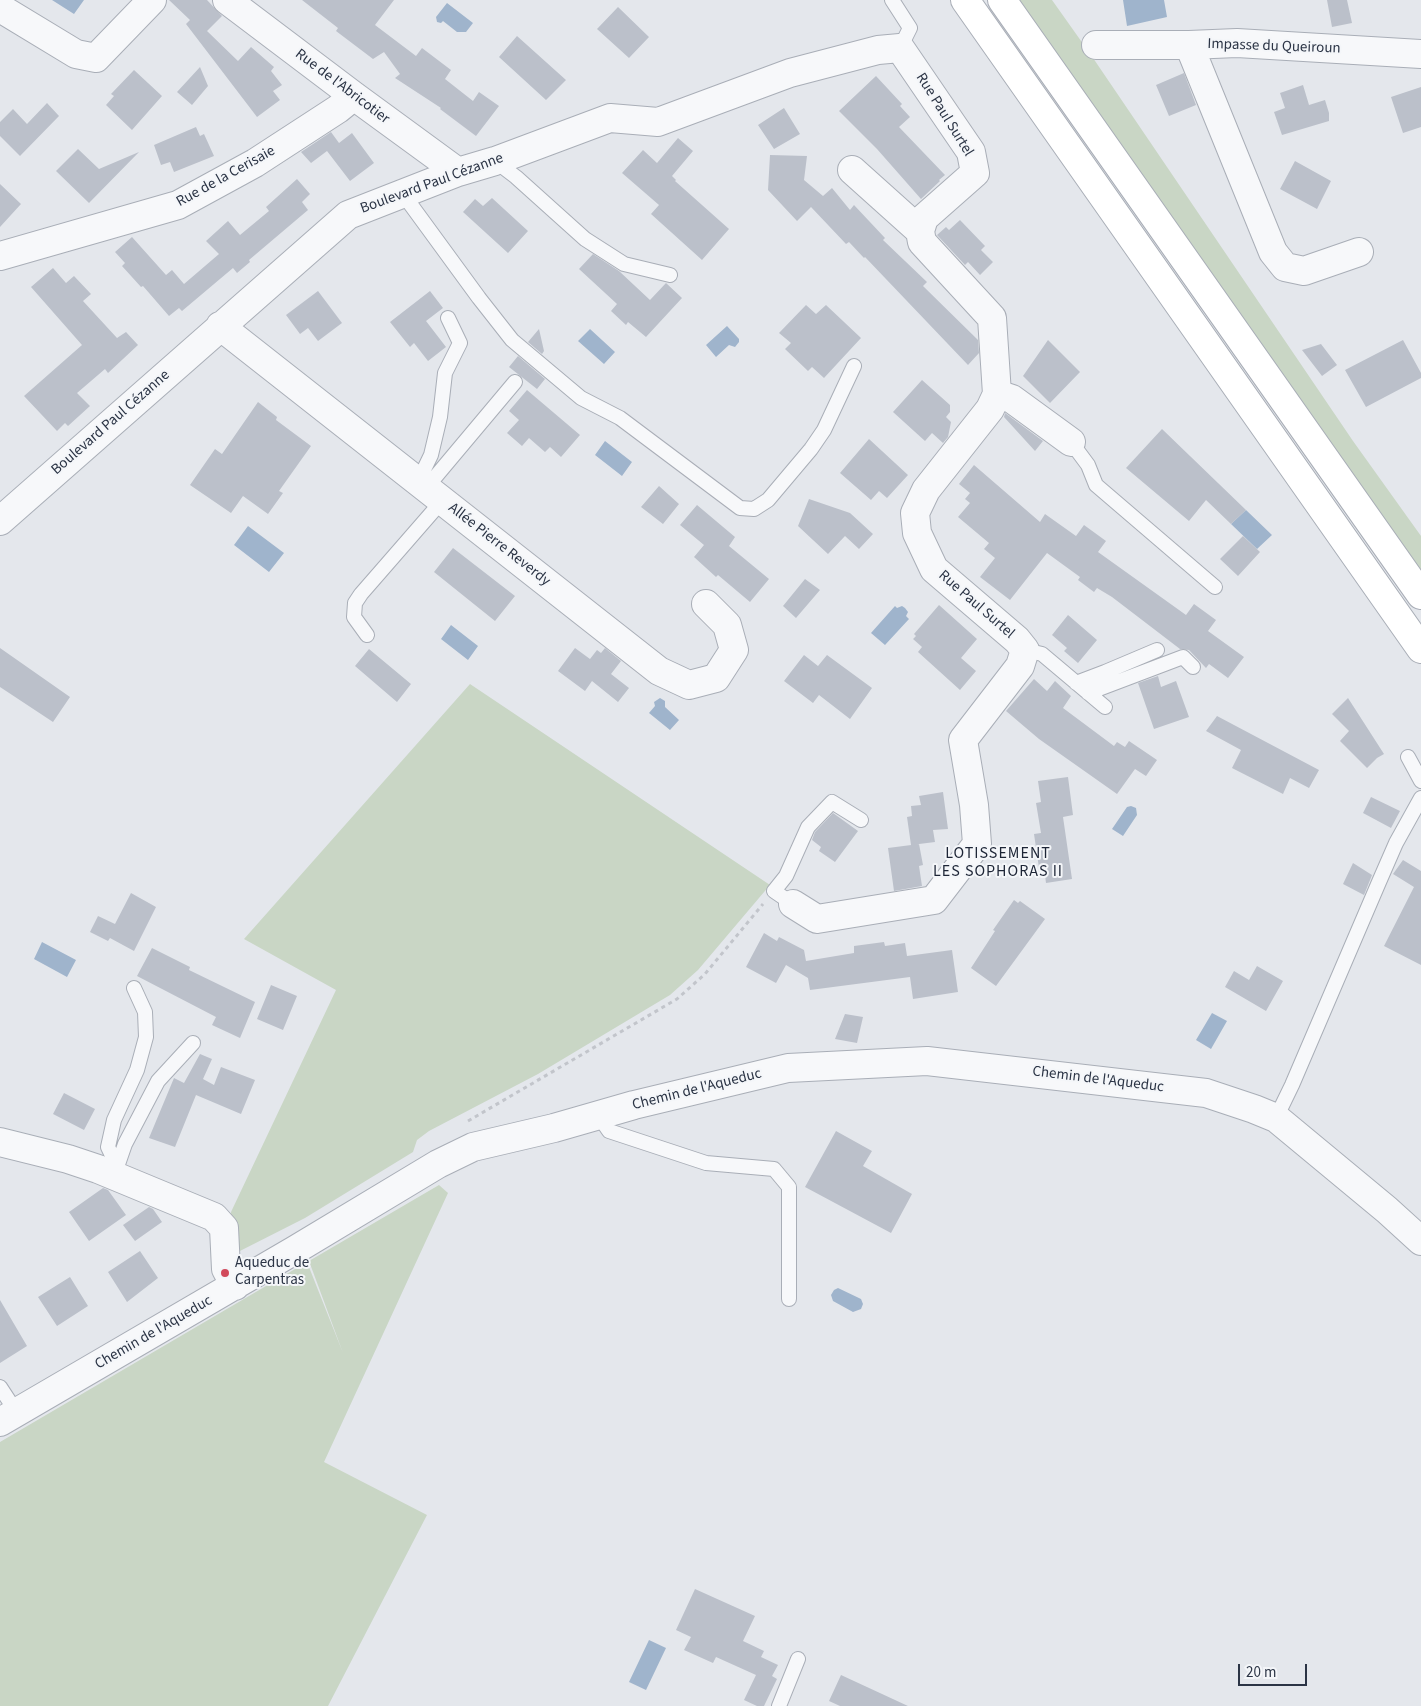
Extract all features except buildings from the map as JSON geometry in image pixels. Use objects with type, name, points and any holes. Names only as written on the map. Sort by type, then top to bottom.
[{"type":"main road","points":[[965,0],[1421,649]]},
{"type":"main road","points":[[1002,0],[1421,595]]},
{"type":"street","points":[[0,8],[76,54],[96,58],[152,0]]},
{"type":"street","name":"Rue de l'Abricotier","points":[[227,0],[458,172]]},
{"type":"street","name":"Impasse du Queiroun","points":[[1096,45],[1237,43],[1421,54]]},
{"type":"street","points":[[1189,45],[1273,252],[1285,267],[1304,271],[1359,252]]},
{"type":"street","name":"Boulevard Paul Cézanne","points":[[0,521],[220,326],[348,216],[458,172],[495,161],[610,118],[658,122],[790,73],[878,50],[900,48]]},
{"type":"street","name":"Rue Paul Surtel","points":[[900,48],[971,152],[975,173],[924,218],[920,231]]},
{"type":"street","name":"Rue de la Cerisaie","points":[[0,256],[178,206],[255,163],[338,109],[354,96]]},
{"type":"street","points":[[852,170],[920,231],[922,242],[992,318],[997,394],[1012,399],[1071,442]]},
{"type":"street","name":"Allée Pierre Reverdy","points":[[220,326],[659,671],[690,685],[716,678],[734,650],[727,625],[706,604]]},
{"type":"street","name":"Rue Paul Surtel","points":[[780,902],[817,919],[934,900],[977,844],[974,805],[963,740],[1020,666],[1025,650],[1017,640],[934,568],[917,533],[915,513],[926,490],[990,409],[997,394]]},
{"type":"street","name":"Chemin de l'Aqueduc","points":[[8,1417],[235,1286],[438,1164],[474,1147],[554,1128],[634,1105],[788,1068],[927,1061],[1206,1093],[1276,1118],[1387,1210],[1421,1241]]},
{"type":"street","points":[[0,1142],[116,1171],[214,1217],[224,1228],[226,1269],[235,1286]]},
{"type":"lane","points":[[892,0],[910,28],[900,48]]},
{"type":"lane","points":[[495,161],[516,177],[585,239],[624,264],[670,275]]},
{"type":"lane","points":[[403,194],[512,340],[581,398],[620,418],[740,508],[754,509],[768,500],[811,449],[824,430],[854,366]]},
{"type":"lane","points":[[429,490],[431,456],[440,417],[445,373],[460,343],[448,318]]},
{"type":"lane","points":[[368,634],[354,617],[354,603],[429,490],[515,382]]},
{"type":"lane","points":[[1071,442],[1088,465],[1096,485],[1215,587]]},
{"type":"lane","points":[[1025,650],[1042,654],[1105,707]]},
{"type":"lane","points":[[1076,683],[1157,650]]},
{"type":"lane","points":[[1088,693],[1183,657],[1193,667]]},
{"type":"lane","points":[[1408,757],[1421,781]]},
{"type":"lane","points":[[1276,1118],[1396,844],[1421,798]]},
{"type":"lane","points":[[780,902],[774,892],[786,876],[808,827],[832,802],[861,820]]},
{"type":"lane","points":[[116,1171],[108,1147],[114,1120],[137,1070],[146,1037],[145,1012],[134,988]]},
{"type":"lane","points":[[116,1171],[125,1144],[158,1081],[193,1043]]},
{"type":"lane","points":[[598,1116],[610,1131],[706,1163],[774,1169],[789,1187],[789,1299]]},
{"type":"lane","points":[[0,1387],[8,1417]]},
{"type":"lane","points":[[779,1706],[798,1659]]},
{"type":"path","points":[[467,1121],[677,999],[780,902]]},
{"type":"green space","points":[[1018,0],[1052,0],[1091,55],[1353,441],[1421,536],[1421,573]]},
{"type":"green space","points":[[470,684],[770,885],[698,970],[670,995],[538,1074],[429,1131],[417,1140],[413,1152],[305,1218],[232,1255],[231,1212],[336,990],[244,939]]},
{"type":"green space","points":[[439,1185],[448,1193],[324,1462],[427,1515],[328,1706],[0,1706],[0,1442],[307,1262],[343,1353],[309,1261]]},
{"type":"water","points":[[52,0],[84,0],[74,14]]},
{"type":"water","points":[[1123,0],[1164,0],[1167,17],[1127,26]]},
{"type":"water","points":[[447,3],[473,23],[466,32],[457,32],[443,21],[441,23],[437,22],[436,17]]},
{"type":"water","points":[[727,326],[739,339],[739,342],[735,347],[729,345],[716,357],[706,345]]},
{"type":"water","points":[[590,329],[615,352],[604,364],[578,341]]},
{"type":"water","points":[[605,441],[632,462],[622,476],[595,455]]},
{"type":"water","points":[[1246,510],[1272,535],[1257,549],[1231,524]]},
{"type":"water","points":[[248,526],[284,553],[269,572],[234,545]]},
{"type":"water","points":[[895,606],[897,608],[902,606],[905,608],[908,612],[906,616],[909,619],[885,645],[871,633]]},
{"type":"water","points":[[451,625],[478,646],[468,660],[441,639]]},
{"type":"water","points":[[660,698],[665,701],[665,707],[679,720],[670,730],[649,713],[655,706],[654,702]]},
{"type":"water","points":[[1127,807],[1136,808],[1137,815],[1123,836],[1112,829]]},
{"type":"water","points":[[42,942],[76,960],[67,977],[34,959]]},
{"type":"water","points":[[1212,1013],[1227,1021],[1211,1049],[1196,1040]]},
{"type":"water","points":[[838,1288],[861,1299],[863,1304],[861,1309],[853,1312],[833,1301],[831,1295]]},
{"type":"water","points":[[649,1640],[666,1648],[646,1690],[629,1682]]},
{"type":"place","name":"Aqueduc de Carpentras","points":[[225,1273]]},
{"type":"district","name":"LOTISSEMENT LES SOPHORAS II","points":[[998,863]]}]
